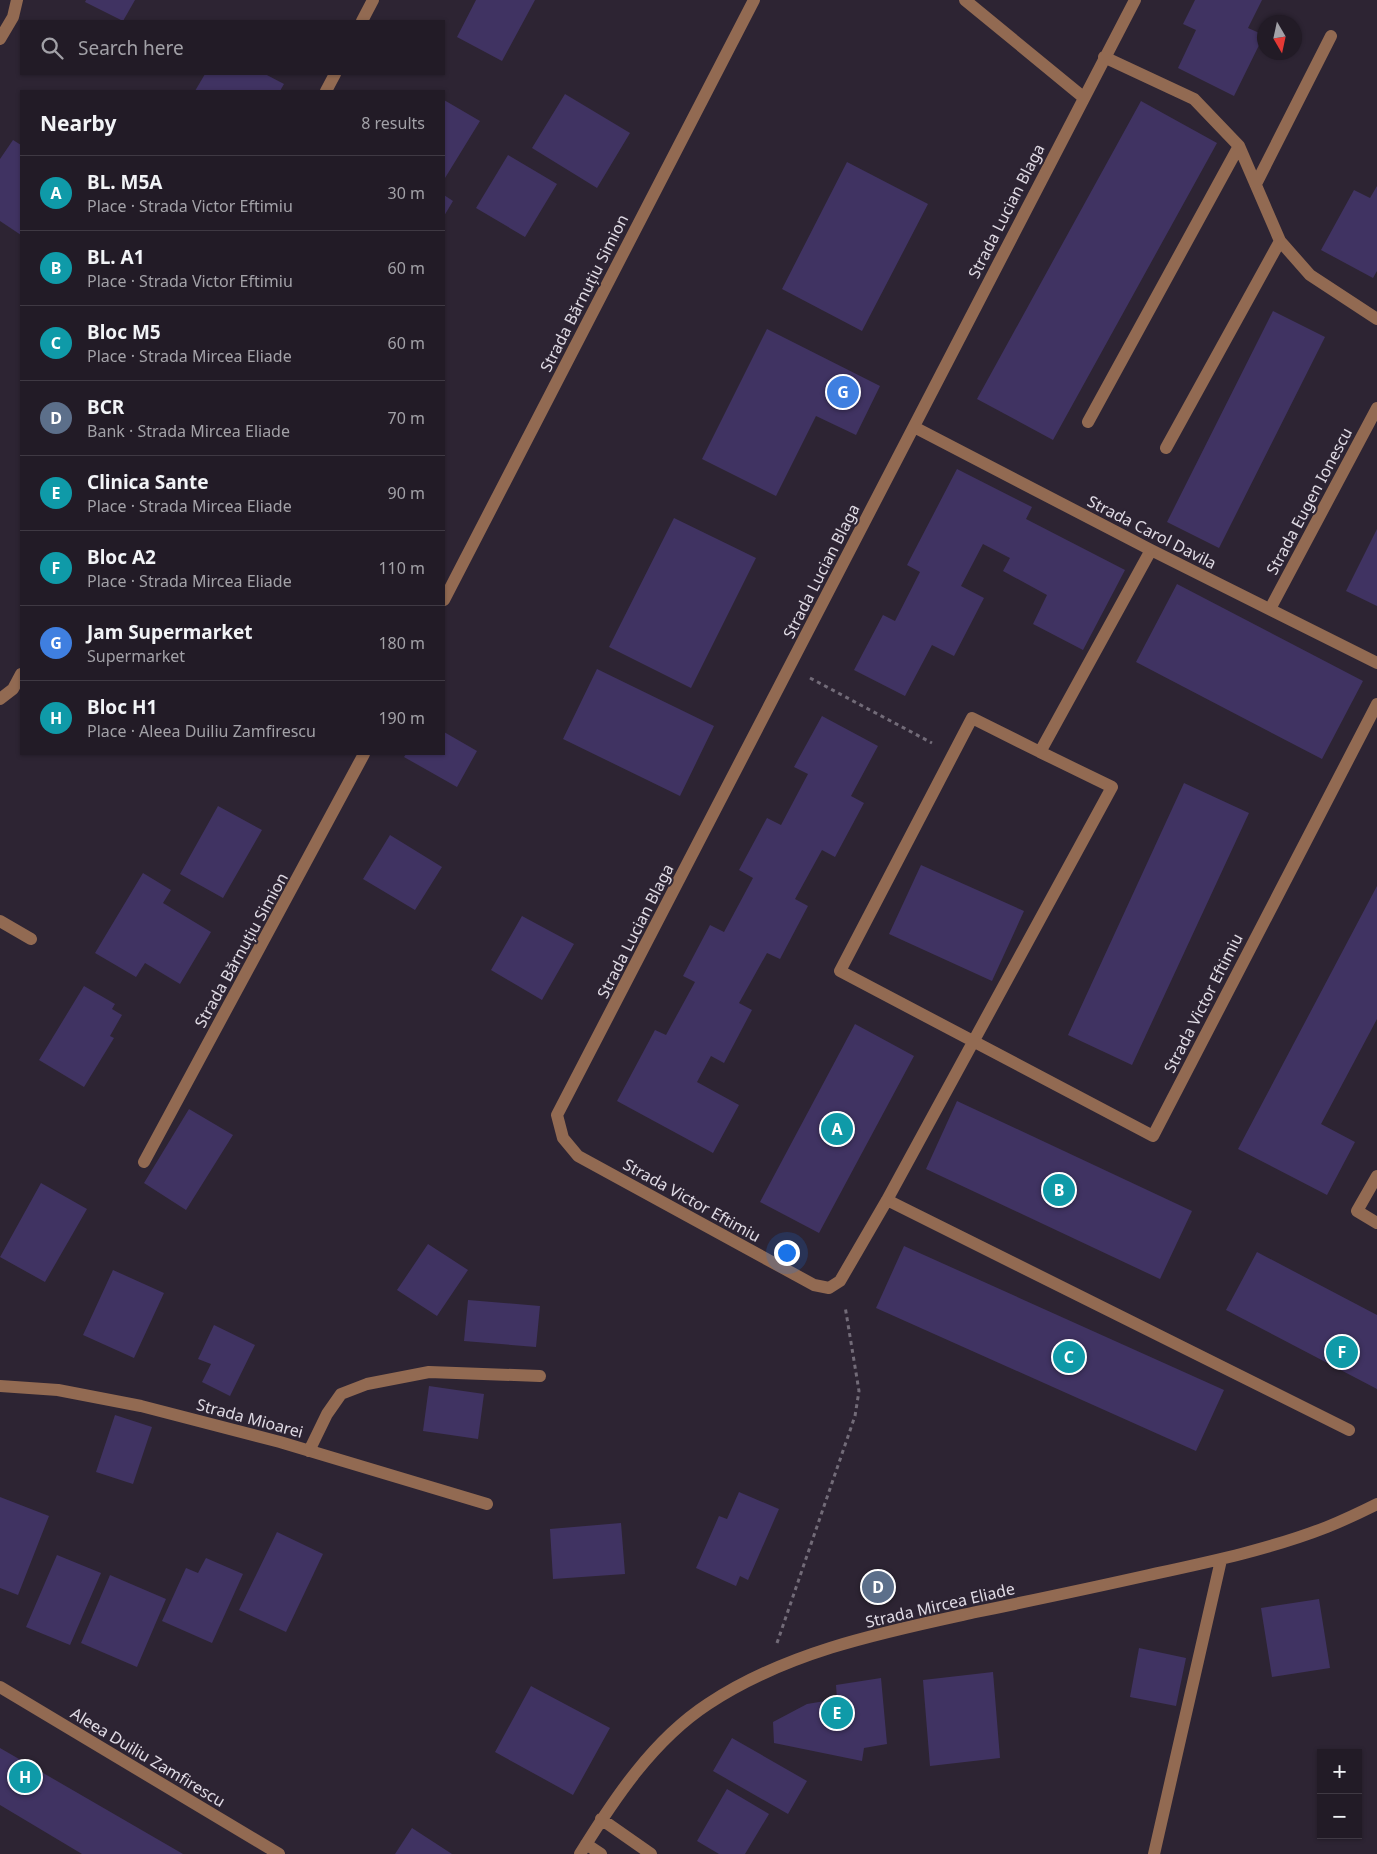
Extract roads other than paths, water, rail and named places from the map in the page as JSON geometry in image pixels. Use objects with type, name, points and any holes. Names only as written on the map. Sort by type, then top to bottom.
[{"type":"street","points":[[0,39],[13,17],[17,0]]},
{"type":"street","points":[[363,20],[373,0]]},
{"type":"street","name":"Strada Bărnuțiu Simion","points":[[445,598],[754,0]]},
{"type":"street","points":[[965,0],[1083,97]]},
{"type":"street","name":"Strada Lucian Blaga","points":[[578,1156],[563,1138],[557,1115],[1134,0]]},
{"type":"street","points":[[1256,182],[1331,36]]},
{"type":"street","points":[[1104,57],[1194,99],[1240,146],[1280,240],[1310,275],[1377,319]]},
{"type":"street","points":[[327,90],[334,75]]},
{"type":"street","points":[[1088,422],[1240,146]]},
{"type":"street","points":[[1166,448],[1280,240]]},
{"type":"street","name":"Strada Eugen Ionescu","points":[[1270,609],[1377,408]]},
{"type":"street","name":"Strada Carol Davila","points":[[914,427],[1151,550],[1377,663]]},
{"type":"street","points":[[1040,752],[1151,550]]},
{"type":"street","points":[[0,699],[13,689],[20,676]]},
{"type":"street","name":"Strada Victor Eftimiu","points":[[973,1040],[1152,1136],[1377,704]]},
{"type":"street","points":[[973,1040],[840,971],[972,718],[1112,787],[887,1200],[1349,1430]]},
{"type":"street","name":"Strada Bărnuțiu Simion","points":[[144,1162],[363,755]]},
{"type":"street","points":[[0,921],[31,939]]},
{"type":"street","name":"Strada Victor Eftimiu","points":[[578,1156],[814,1285],[834,1284],[887,1200]]},
{"type":"street","points":[[1377,1176],[1358,1211],[1377,1223]]},
{"type":"street","points":[[309,1451],[327,1414],[341,1394],[367,1384],[429,1372],[540,1376]]},
{"type":"street","name":"Strada Mioarei","points":[[0,1386],[58,1390],[141,1406],[309,1451],[487,1504]]},
{"type":"street","name":"Strada Mircea Eliade","points":[[583,1849],[600,1820],[630,1780],[664,1740],[707,1704],[768,1670],[809,1654],[936,1621],[1220,1560],[1326,1527],[1377,1504]]},
{"type":"street","points":[[1154,1854],[1220,1560]]},
{"type":"street","name":"Aleea Duiliu Zamfirescu","points":[[0,1687],[279,1854]]},
{"type":"street","points":[[600,1820],[651,1854]]},
{"type":"street","points":[[583,1849],[601,1854]]},
{"type":"place","name":"Jam Supermarket","points":[[843,392]]},
{"type":"place","name":"BL. M5A","points":[[837,1129]]},
{"type":"place","name":"BL. A1","points":[[1059,1190]]},
{"type":"place","name":"Bloc A2","points":[[1342,1352]]},
{"type":"place","name":"Bloc M5","points":[[1069,1357]]},
{"type":"place","name":"BCR","points":[[878,1587]]},
{"type":"place","name":"Clinica Sante","points":[[837,1713]]},
{"type":"place","name":"Bloc H1","points":[[25,1777]]}]
